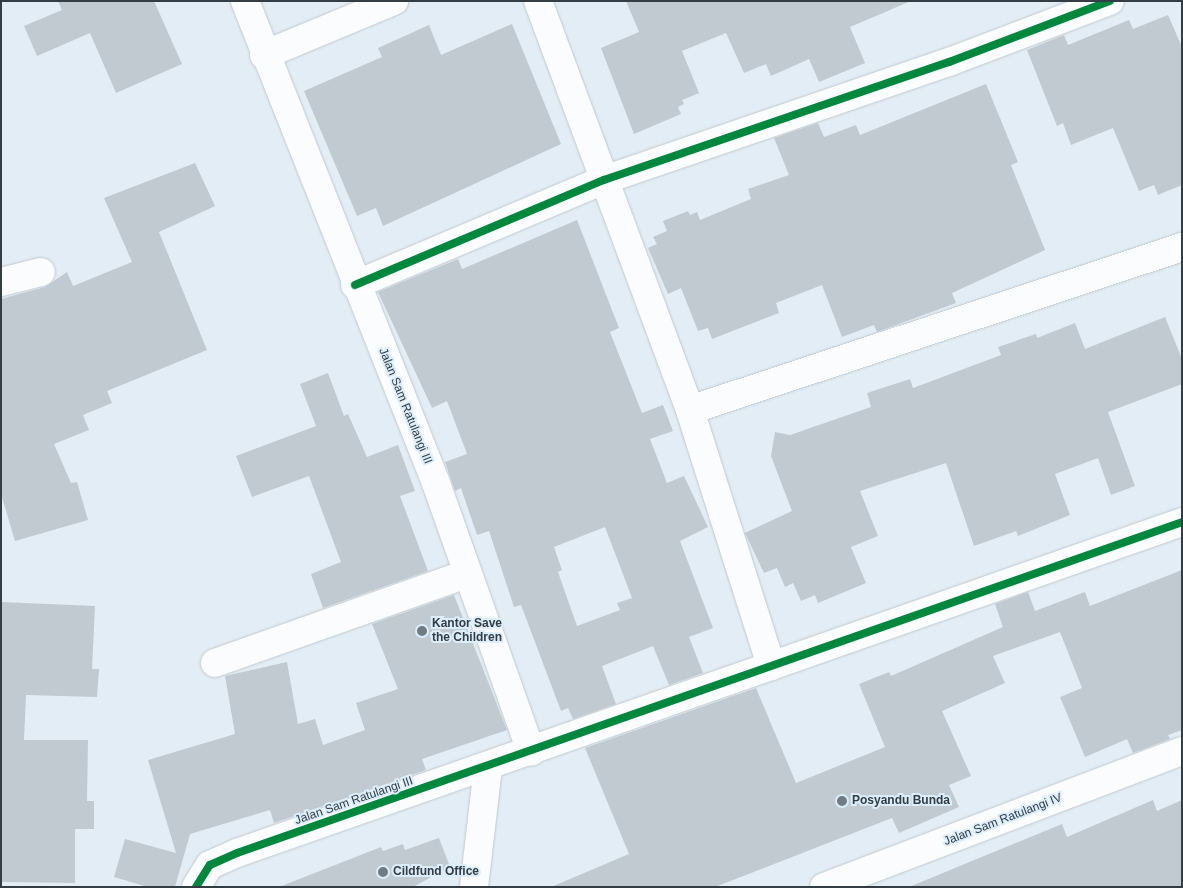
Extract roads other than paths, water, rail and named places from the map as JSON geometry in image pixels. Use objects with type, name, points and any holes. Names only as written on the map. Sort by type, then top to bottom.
[{"type":"street","name":"Jalan Sam Ratulangi III","points":[[196,887],[200,875],[224,858],[531,752],[466,574],[436,483],[355,284],[244,1]]},
{"type":"street","points":[[264,55],[394,1]]},
{"type":"street","points":[[538,1],[690,410],[771,666]]},
{"type":"street","points":[[355,284],[604,180],[949,62],[1110,1]]},
{"type":"street","points":[[690,410],[1182,247]]},
{"type":"street","points":[[1,282],[41,272]]},
{"type":"street","points":[[531,752],[1182,522]]},
{"type":"street","points":[[216,663],[466,574]]},
{"type":"street","name":"Jalan Sam Ratulangi IV","points":[[824,887],[1182,751]]},
{"type":"street","points":[[474,887],[488,768]]},
{"type":"place","name":"Kantor Save the Children","points":[[422,631]]},
{"type":"place","name":"Posyandu Bunda","points":[[842,801]]},
{"type":"place","name":"Cildfund Office","points":[[383,872]]}]
